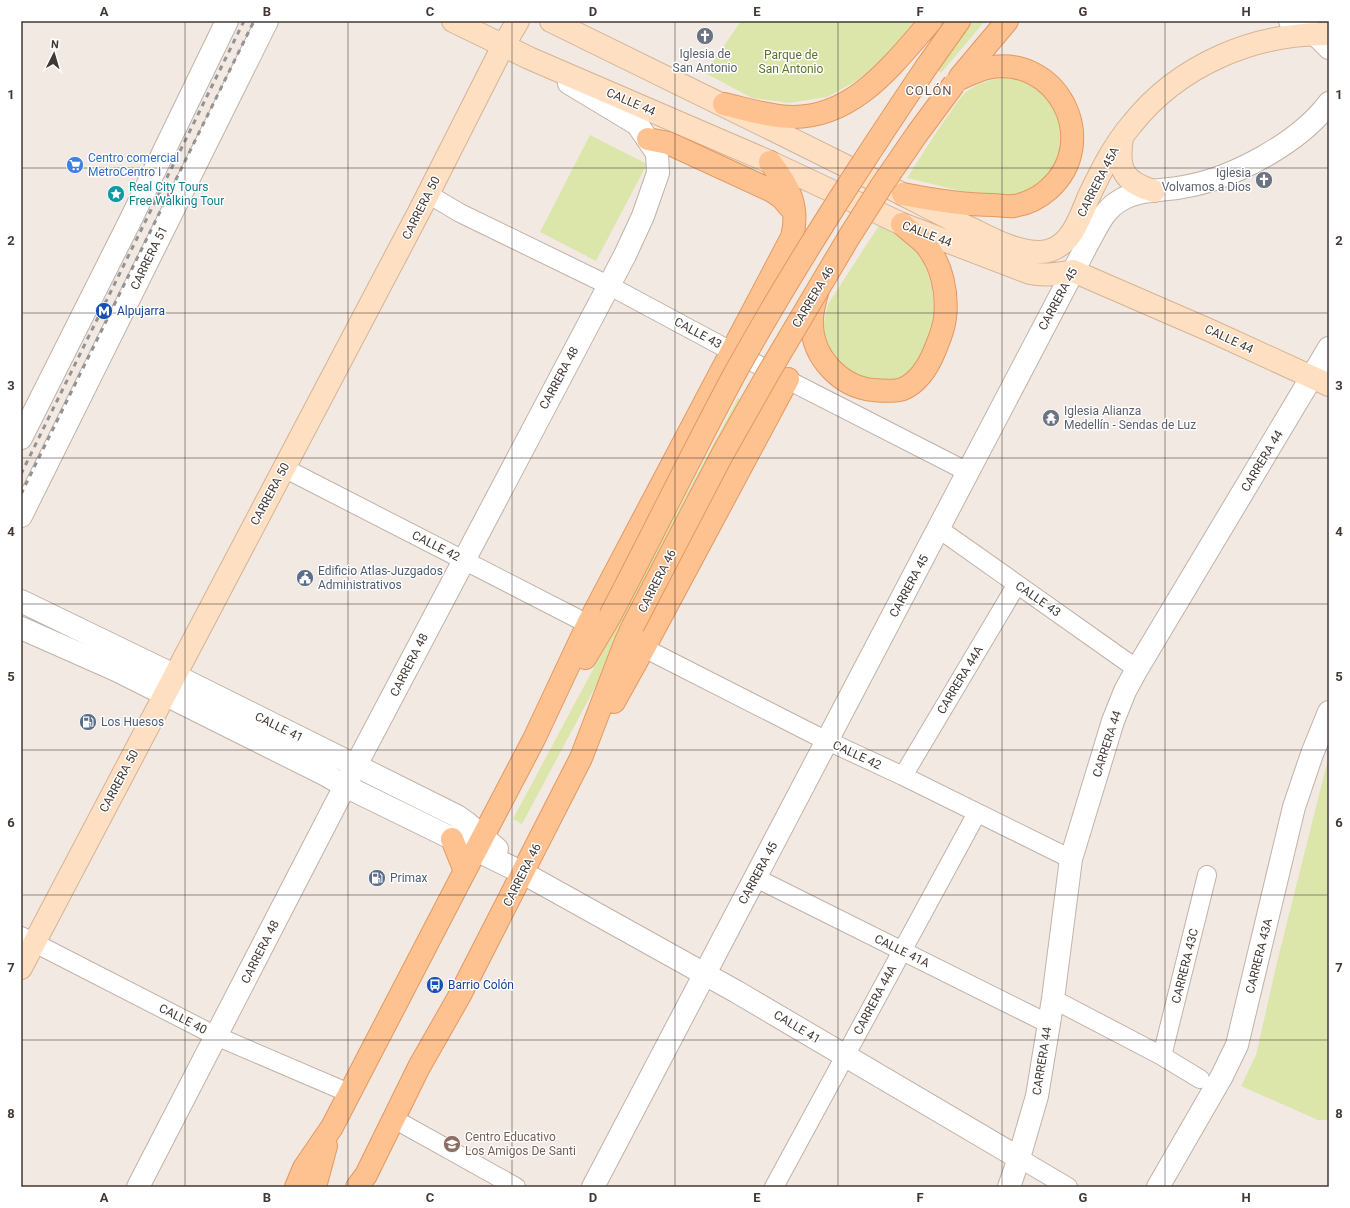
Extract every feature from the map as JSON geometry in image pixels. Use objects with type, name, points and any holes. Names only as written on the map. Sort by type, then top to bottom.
[{"type":"main road","name":"CALLE 44","points":[[453,21],[529,58],[770,162],[902,224],[1030,273],[1053,275],[1073,272],[1209,330],[1321,381]]},
{"type":"main road","name":"CARRERA 50","points":[[21,968],[27,940],[169,685],[428,194],[503,46],[518,21]]},
{"type":"main road","name":"CALLE 44","points":[[551,21],[724,104],[950,219],[1010,247],[1041,252],[1051,250]]},
{"type":"main road","points":[[724,104],[792,117],[810,116],[830,111],[863,92],[879,78],[931,21]]},
{"type":"main road","name":"CARRERA 46","points":[[534,738],[604,629],[692,454],[735,374],[780,296],[831,211],[876,141],[959,21]]},
{"type":"main road","name":"CARRERA 46","points":[[362,1183],[419,1067],[460,995],[581,758],[633,626],[722,455],[768,372],[882,185],[917,134],[956,82],[1007,21]]},
{"type":"main road","name":"CARRERA 45A","points":[[1051,250],[1060,246],[1072,233],[1106,162],[1131,124],[1165,90],[1184,76],[1211,61],[1235,50],[1256,43],[1277,38],[1324,39]]},
{"type":"main road","points":[[903,194],[943,202],[972,205],[1013,206],[1025,203],[1046,192],[1055,184],[1068,163],[1073,140],[1070,116],[1065,104],[1058,94],[1049,84],[1038,76],[1014,68],[1000,67],[987,68],[956,82]]},
{"type":"main road","points":[[1122,138],[1120,150],[1124,171],[1130,180],[1140,187],[1154,191]]},
{"type":"main road","points":[[648,139],[668,143],[772,191],[782,198],[795,213]]},
{"type":"main road","name":"CARRERA 46","points":[[296,1187],[304,1168],[332,1127],[534,738],[588,624],[792,236],[795,213],[792,199],[786,184],[770,162]]},
{"type":"main road","points":[[818,290],[812,308],[812,326],[816,344],[824,360],[836,374],[851,384],[869,390],[887,392],[903,388],[921,376],[932,357],[940,338],[945,319],[946,299],[943,280],[936,261],[925,245],[902,224]]},
{"type":"main road","points":[[581,758],[644,648],[788,380]]},
{"type":"main road","points":[[452,839],[465,871]]},
{"type":"main road","name":"CARRERA 46","points":[[315,1187],[332,1127]]},
{"type":"street","points":[[21,438],[131,219],[227,21]]},
{"type":"street","name":"CARRERA 51","points":[[21,516],[267,21]]},
{"type":"street","points":[[1290,21],[1324,39]]},
{"type":"street","name":"CALLE 44","points":[[529,58],[637,124],[648,139]]},
{"type":"street","name":"CARRERA 45","points":[[594,1187],[1104,215],[1110,207],[1121,199],[1138,193],[1185,187],[1208,181],[1231,172],[1270,153],[1313,122],[1329,103]]},
{"type":"street","name":"CARRERA 48","points":[[138,1187],[345,786],[357,766],[643,216],[658,173],[657,153],[648,139]]},
{"type":"street","name":"CALLE 43","points":[[428,194],[460,213],[608,285],[731,351],[968,472]]},
{"type":"street","name":"CARRERA 44","points":[[1009,1187],[1037,1096],[1071,859],[1113,721],[1136,669],[1321,381],[1329,348]]},
{"type":"street","name":"CALLE 42","points":[[284,468],[588,624]]},
{"type":"street","name":"CALLE 43","points":[[938,529],[1136,669]]},
{"type":"street","name":"CARRERA 44A","points":[[903,776],[1017,584]]},
{"type":"street","name":"CALLE 41","points":[[21,601],[345,786],[452,839],[479,844],[522,873],[737,992],[1068,1187]]},
{"type":"street","name":"CALLE 41","points":[[21,628],[116,670],[169,685],[357,766],[457,816],[467,823],[479,844]]},
{"type":"street","name":"CALLE 42","points":[[644,648],[828,742],[903,776],[1071,859]]},
{"type":"street","name":"CARRERA 43A","points":[[1158,1187],[1222,1076],[1237,1045],[1291,821],[1312,754],[1329,712]]},
{"type":"street","name":"CARRERA 44A","points":[[774,1187],[977,813]]},
{"type":"street","name":"CARRERA 43C","points":[[1162,1056],[1208,875]]},
{"type":"street","name":"CALLE 41A","points":[[756,878],[1048,1024]]},
{"type":"street","name":"CALLE 40","points":[[27,940],[216,1036],[349,1093]]},
{"type":"street","points":[[1052,999],[1162,1056],[1200,1079]]},
{"type":"street","points":[[394,1120],[516,1187]]},
{"type":"green space","name":"Parque de San Antonio","points":[[741,21],[920,21],[885,58],[856,81],[827,97],[789,103],[752,98],[705,73]]},
{"type":"green space","points":[[972,21],[985,21],[941,73],[933,66]]},
{"type":"green space","points":[[1013,77],[1029,79],[1063,112],[1061,174],[1018,196],[990,198],[907,178],[938,130],[966,92],[984,82]]},
{"type":"green space","points":[[590,135],[647,164],[596,261],[540,232]]},
{"type":"green space","points":[[882,221],[910,239],[924,262],[932,286],[935,313],[933,341],[902,385],[845,373],[821,335],[828,304]]},
{"type":"green space","points":[[738,398],[747,403],[522,824],[513,819]]},
{"type":"green space","points":[[1327,763],[1329,764],[1329,1120],[1318,1120],[1241,1086],[1256,1055],[1277,962]]},
{"type":"railway","points":[[21,474],[244,21]]},
{"type":"railway","points":[[21,494],[254,21]]},
{"type":"place","name":"Iglesia de San Antonio","points":[[705,36]]},
{"type":"place","name":"Centro comercial MetroCentro I","points":[[75,165]]},
{"type":"place","name":"Iglesia Volvamos a Dios","points":[[1264,180]]},
{"type":"place","name":"Real City Tours Free Walking Tour","points":[[116,194]]},
{"type":"place","name":"Alpujarra","points":[[104,311]]},
{"type":"place","name":"Iglesia Alianza Medellín - Sendas de Luz","points":[[1051,418]]},
{"type":"place","name":"Edificio Atlas-Juzgados Administrativos","points":[[305,578]]},
{"type":"place","name":"Los Huesos","points":[[88,722]]},
{"type":"place","name":"Primax","points":[[377,878]]},
{"type":"place","name":"Barrio Colón","points":[[435,985]]},
{"type":"place","name":"Centro Educativo Los Amigos De Santi","points":[[452,1144]]},
{"type":"district","name":"COLÓN","points":[[929,90]]}]
